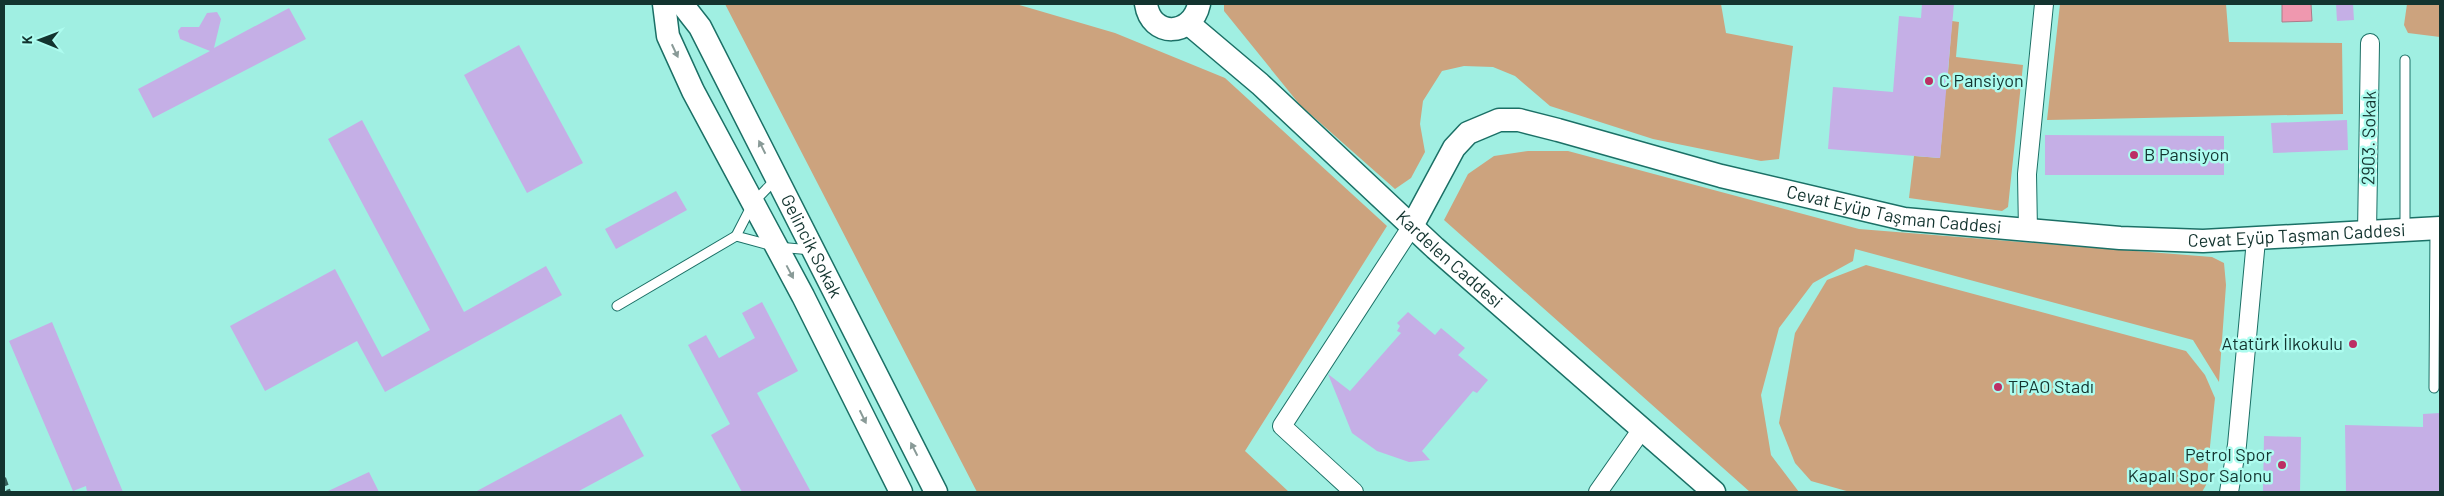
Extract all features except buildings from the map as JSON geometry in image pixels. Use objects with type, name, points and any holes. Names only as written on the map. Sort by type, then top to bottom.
[{"type":"street","name":"Gelincik Sokak","points":[[664,4],[668,36],[693,91],[777,247],[900,492]]},
{"type":"street","name":"Gelincik Sokak","points":[[682,4],[700,27],[816,251],[936,492]]},
{"type":"street","points":[[1143,4],[1152,20],[1166,28],[1174,29],[1189,24],[1194,18],[1199,4]]},
{"type":"street","points":[[2028,231],[2027,174],[2044,4]]},
{"type":"street","name":"Kardelen Caddesi","points":[[1189,24],[1260,84],[1412,226],[1714,492]]},
{"type":"street","name":"2903. Sokak","points":[[2367,233],[2370,42]]},
{"type":"street","name":"Cevat Eyüp Taşman Caddesi","points":[[1412,226],[1454,148],[1468,133],[1499,120],[1519,120],[1721,176],[1904,219],[2028,231],[2203,241],[2256,240],[2438,229]]},
{"type":"street","points":[[1354,492],[1282,426],[1412,226]]},
{"type":"street","points":[[2229,492],[2237,444],[2256,240]]},
{"type":"street","points":[[1598,492],[1642,429]]},
{"type":"lane","points":[[2405,60],[2405,230]]},
{"type":"lane","points":[[617,306],[736,236],[753,202],[778,177]]},
{"type":"lane","points":[[2434,388],[2438,229]]},
{"type":"lane","points":[[736,236],[777,247],[816,251]]},
{"type":"shaded area","points":[[725,4],[1016,4],[1115,33],[1225,78],[1387,226],[1245,451],[1289,492],[977,492]]},
{"type":"shaded area","points":[[1224,4],[1721,4],[1726,33],[1793,46],[1779,159],[1761,161],[1653,139],[1550,106],[1515,76],[1493,67],[1464,66],[1442,71],[1423,101],[1420,124],[1425,152],[1411,178],[1395,189],[1300,105],[1224,11]]},
{"type":"shaded area","points":[[2060,4],[2226,4],[2229,42],[2342,43],[2343,114],[2047,120]]},
{"type":"shaded area","points":[[2282,4],[2311,4],[2312,21],[2282,22]]},
{"type":"shaded area","points":[[2407,4],[2440,4],[2440,37],[2408,33],[2404,25]]},
{"type":"shaded area","points":[[1952,21],[1959,22],[1956,57],[2023,65],[2008,207],[2002,211],[1909,198],[1914,156],[1940,158],[1945,96],[1923,84],[1947,86]]},
{"type":"shaded area","points":[[1528,151],[1568,151],[1859,229],[2212,257],[2224,263],[2226,285],[2219,382],[2193,340],[1855,249],[1853,261],[1813,283],[1779,328],[1761,395],[1771,455],[1799,492],[1750,492],[1444,220],[1468,174],[1494,156]]},
{"type":"shaded area","name":"TPAO Stadı","points":[[1866,265],[2186,351],[2205,375],[2215,398],[2206,485],[2202,492],[1850,492],[1811,481],[1795,463],[1779,423],[1795,333],[1827,280]]},
{"type":"railway","points":[[4,478],[9,492]]},
{"type":"place","name":"C Pansiyon","points":[[1929,81]]},
{"type":"place","name":"B Pansiyon","points":[[2134,155]]},
{"type":"place","name":"Atatürk İlkokulu","points":[[2353,344]]},
{"type":"place","name":"TPAO Stadı","points":[[1998,387]]},
{"type":"place","name":"Petrol Spor Kapalı Spor Salonu","points":[[2282,465]]}]
